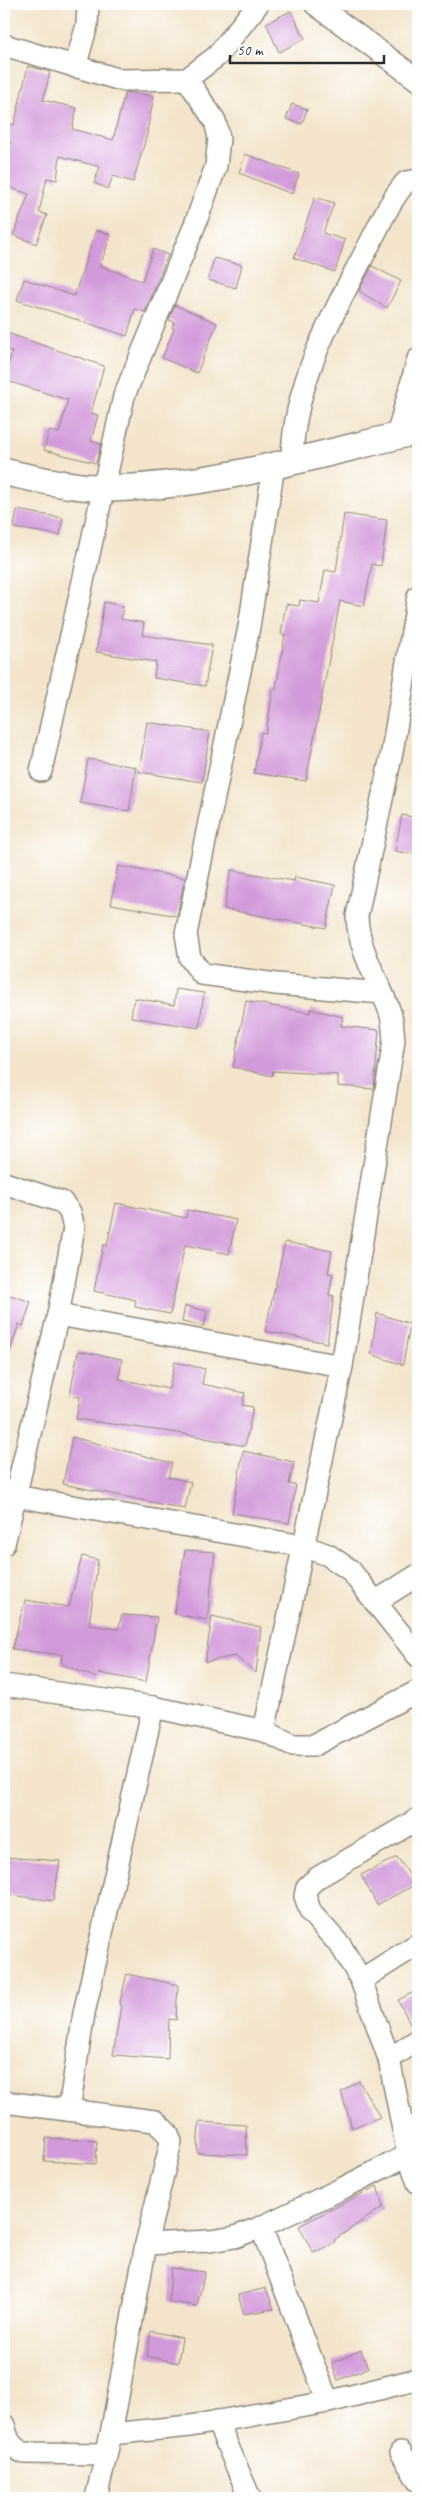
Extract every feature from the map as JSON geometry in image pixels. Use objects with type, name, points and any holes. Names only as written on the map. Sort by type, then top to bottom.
[{"type":"street","points":[[75,66],[87,25],[88,4]]},
{"type":"street","points":[[4,45],[121,80],[187,79],[218,56],[258,4]]},
{"type":"street","points":[[315,4],[418,80]]},
{"type":"street","points":[[41,771],[124,396],[194,227],[216,166],[219,138],[215,121],[187,79]]},
{"type":"street","points":[[382,993],[276,984],[202,974],[190,958],[186,934],[283,463],[292,439],[307,376],[341,298],[393,200],[406,182],[418,180]]},
{"type":"street","points":[[4,472],[55,483],[118,488],[204,480],[408,433],[418,359]]},
{"type":"street","points":[[264,1731],[342,1366],[394,1040],[391,1014],[357,930],[357,916],[392,752],[418,596]]},
{"type":"street","points":[[4,1183],[62,1202],[70,1212],[74,1228],[58,1315],[4,1544]]},
{"type":"street","points":[[58,1315],[342,1366]]},
{"type":"street","points":[[15,1496],[303,1546],[328,1556],[350,1570],[418,1656]]},
{"type":"street","points":[[375,1602],[418,1574]]},
{"type":"street","points":[[4,1685],[153,1707],[264,1731],[293,1745],[314,1745],[418,1691]]},
{"type":"street","points":[[69,2110],[84,2013],[153,1707]]},
{"type":"street","points":[[417,2178],[408,2155],[389,2059],[361,1980],[341,1946],[311,1913],[305,1896],[307,1887],[317,1878],[418,1819]]},
{"type":"street","points":[[361,1980],[418,1944]]},
{"type":"street","points":[[389,2059],[418,2040]]},
{"type":"street","points":[[4,2102],[155,2121],[168,2134],[171,2142],[146,2244],[111,2434],[96,2498]]},
{"type":"street","points":[[146,2244],[210,2241],[235,2236],[261,2227],[408,2155]]},
{"type":"street","points":[[261,2227],[328,2402]]},
{"type":"street","points":[[111,2434],[190,2426],[328,2402],[418,2380]]},
{"type":"street","points":[[217,2421],[250,2498]]},
{"type":"street","points":[[4,2425],[9,2442],[13,2448],[24,2452],[105,2454]]},
{"type":"street","points":[[401,2452],[418,2481]]},
{"type":"building","points":[[291,11],[305,39],[279,52],[266,23]]},
{"type":"building","points":[[28,66],[50,72],[43,100],[77,108],[72,129],[113,140],[125,92],[154,96],[148,131],[133,182],[113,176],[108,189],[94,183],[100,167],[60,156],[57,180],[47,178],[39,212],[47,215],[36,244],[13,235],[29,194],[4,186],[4,165],[11,142],[4,140],[4,122],[14,125]]},
{"type":"building","points":[[292,104],[307,109],[302,124],[286,119]]},
{"type":"building","points":[[245,154],[299,174],[292,194],[239,173]]},
{"type":"building","points":[[315,197],[334,203],[323,233],[345,240],[335,272],[294,258]]},
{"type":"building","points":[[96,230],[111,235],[100,266],[142,281],[153,249],[168,255],[145,312],[135,309],[127,336],[17,300],[24,279],[74,296]]},
{"type":"building","points":[[214,258],[242,265],[236,288],[208,280]]},
{"type":"building","points":[[372,266],[401,281],[387,308],[359,291]]},
{"type":"building","points":[[175,305],[217,323],[197,373],[162,358],[174,329],[172,328],[174,322],[169,320]]},
{"type":"building","points":[[4,332],[104,366],[91,413],[98,415],[91,441],[101,444],[96,463],[44,450],[49,431],[59,433],[68,400],[4,380],[12,352],[4,348]]},
{"type":"building","points":[[17,510],[63,518],[60,535],[14,528]]},
{"type":"building","points":[[344,514],[387,520],[381,566],[372,564],[364,606],[340,601],[306,781],[254,773],[261,732],[266,733],[273,689],[276,689],[285,635],[281,634],[286,604],[299,606],[300,600],[319,603],[325,570],[336,572]]},
{"type":"building","points":[[104,602],[123,606],[121,619],[144,623],[142,635],[212,645],[205,686],[154,678],[156,662],[96,652]]},
{"type":"building","points":[[147,722],[210,732],[202,782],[139,772]]},
{"type":"building","points":[[88,759],[136,767],[129,811],[80,803]]},
{"type":"building","points":[[402,815],[418,818],[418,855],[395,851]]},
{"type":"building","points":[[118,866],[185,878],[177,916],[111,904]]},
{"type":"building","points":[[231,870],[294,881],[295,877],[335,885],[326,928],[224,909]]},
{"type":"building","points":[[176,989],[204,993],[199,1028],[131,1017],[134,998],[174,1005]]},
{"type":"building","points":[[246,1001],[310,1013],[311,1009],[343,1017],[341,1026],[379,1030],[374,1089],[338,1086],[338,1075],[273,1071],[272,1076],[233,1067]]},
{"type":"building","points":[[116,1203],[186,1218],[187,1210],[236,1220],[229,1254],[185,1245],[170,1314],[135,1307],[136,1300],[94,1291],[103,1245],[107,1245]]},
{"type":"building","points":[[285,1242],[332,1251],[328,1273],[333,1274],[329,1295],[334,1296],[327,1343],[265,1331]]},
{"type":"building","points":[[4,1293],[31,1302],[23,1326],[19,1324],[7,1360],[4,1360]]},
{"type":"building","points":[[185,1306],[207,1311],[204,1326],[182,1322]]},
{"type":"building","points":[[377,1313],[410,1324],[403,1365],[371,1354]]},
{"type":"building","points":[[78,1351],[122,1359],[119,1379],[169,1389],[175,1362],[205,1369],[202,1384],[245,1393],[242,1405],[253,1407],[245,1446],[185,1434],[76,1419],[80,1397],[70,1395]]},
{"type":"building","points":[[72,1437],[172,1463],[168,1477],[191,1482],[185,1509],[63,1484]]},
{"type":"building","points":[[243,1451],[294,1462],[289,1484],[296,1485],[289,1523],[232,1513]]},
{"type":"building","points":[[185,1550],[215,1552],[207,1620],[174,1614]]},
{"type":"building","points":[[82,1556],[98,1560],[89,1625],[118,1629],[122,1615],[157,1617],[146,1682],[99,1673],[97,1678],[61,1664],[62,1655],[12,1649],[25,1600],[69,1607]]},
{"type":"building","points":[[212,1616],[261,1627],[256,1673],[235,1656],[205,1662]]},
{"type":"building","points":[[4,1857],[60,1861],[53,1901],[4,1894]]},
{"type":"building","points":[[397,1857],[416,1884],[377,1905],[361,1875]]},
{"type":"building","points":[[127,1974],[178,1985],[176,2020],[169,2019],[168,2059],[113,2055],[121,2006],[119,2005]]},
{"type":"building","points":[[418,1990],[418,2028],[413,2029],[398,2000]]},
{"type":"building","points":[[359,2081],[380,2117],[352,2128],[341,2092]]},
{"type":"building","points":[[199,2122],[246,2125],[247,2155],[197,2153]]},
{"type":"building","points":[[46,2138],[97,2141],[96,2164],[44,2161]]},
{"type":"building","points":[[377,2186],[383,2207],[334,2240],[335,2243],[313,2253],[299,2226]]},
{"type":"building","points":[[171,2268],[205,2272],[197,2306],[169,2302]]},
{"type":"building","points":[[266,2288],[274,2309],[244,2314],[238,2295]]},
{"type":"building","points":[[151,2331],[182,2338],[178,2363],[147,2356]]},
{"type":"building","points":[[361,2350],[368,2368],[338,2380],[332,2363]]}]
